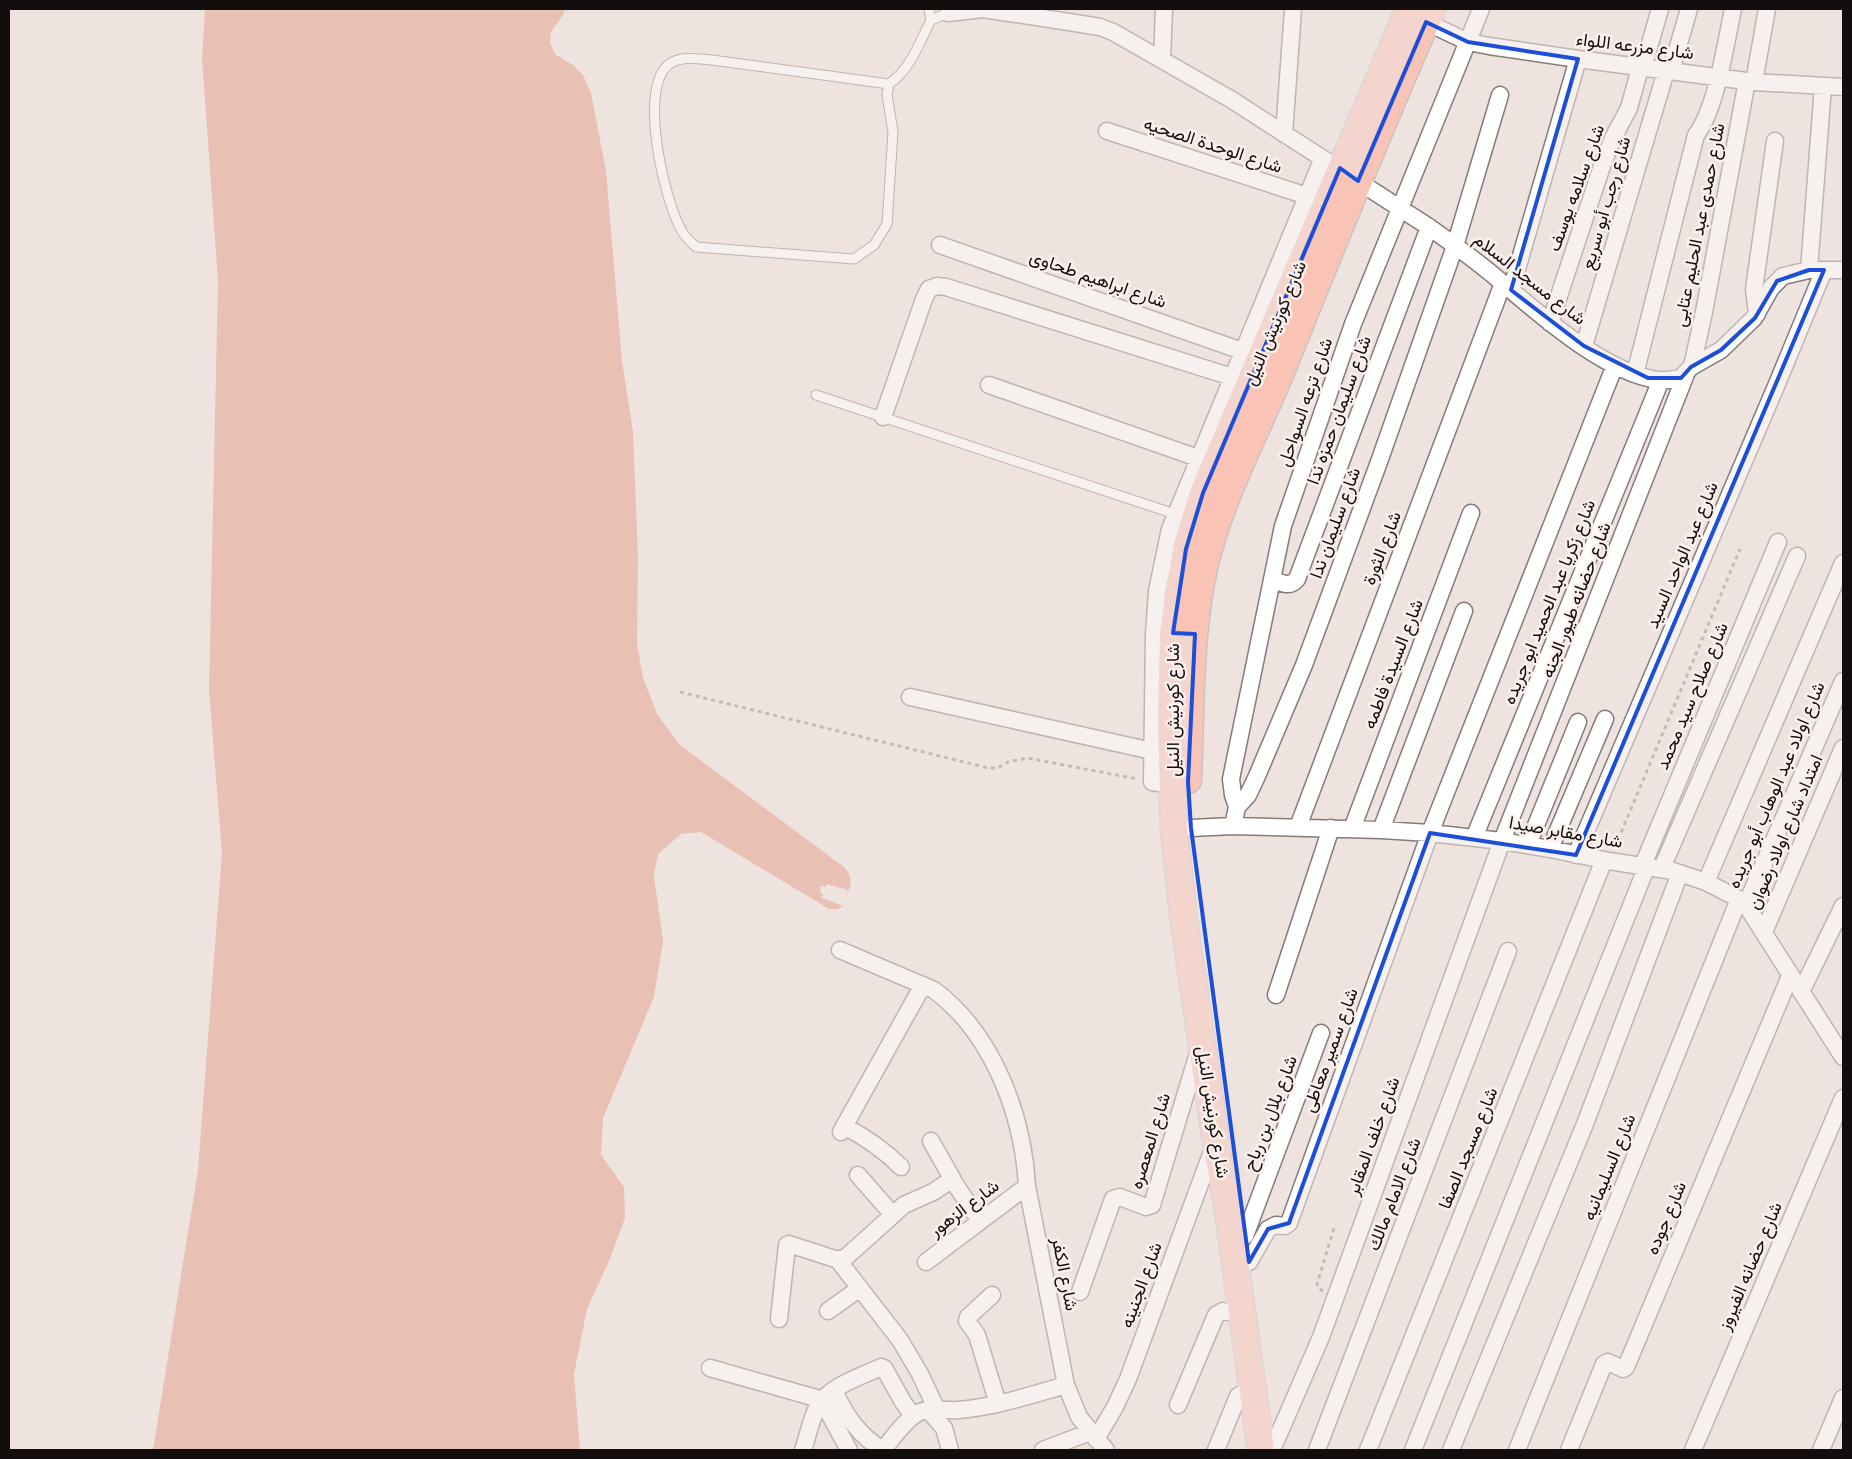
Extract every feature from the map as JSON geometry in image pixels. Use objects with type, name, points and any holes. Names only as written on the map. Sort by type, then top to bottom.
[{"type":"main road","name":"شارع كورنيش النيل","points":[[1271,1448],[1254,1392],[1227,1203],[1216,1142],[1162,783],[1184,633],[1186,549],[1203,493],[1340,170],[1422,13]]},
{"type":"main road","name":"شارع كورنيش النيل","points":[[1184,633],[1192,669],[1188,782],[1191,828],[1226,1108],[1249,1262],[1271,1448]]},
{"type":"street","points":[[1162,60],[1164,9]]},
{"type":"street","points":[[1284,134],[1293,9]]},
{"type":"street","name":"شارع ترعه السواحل","points":[[1233,826],[1237,807],[1231,779],[1283,526],[1353,324],[1481,9]]},
{"type":"street","name":"شارع سلامه يوسف","points":[[1550,323],[1602,166],[1613,138],[1629,108],[1660,9]]},
{"type":"street","name":"شارع رجب أبو سريع","points":[[1584,346],[1668,71],[1689,9]]},
{"type":"street","points":[[1635,374],[1696,135],[1704,125],[1718,76],[1733,9]]},
{"type":"street","name":"شارع حمدى عبد الحليم عتابى","points":[[1689,370],[1704,312],[1750,82],[1767,9]]},
{"type":"street","name":"شارع مسجد السلام","points":[[948,13],[983,10],[1100,28],[1132,42],[1232,100],[1429,227],[1550,323],[1615,365],[1635,374],[1661,380],[1681,378],[1689,370],[1721,350],[1754,318],[1771,288],[1783,276],[1817,270],[1843,270]]},
{"type":"street","name":"شارع مزرعه اللواء","points":[[1422,13],[1468,42],[1578,60],[1718,76],[1750,82],[1843,87]]},
{"type":"street","name":"شارع الثورة","points":[[1298,827],[1507,287],[1578,60]]},
{"type":"street","name":"شارع عبد الواحد السيد","points":[[1576,855],[1777,384],[1817,270],[1823,86]]},
{"type":"street","name":"شارع سليمان ندا","points":[[1237,807],[1248,795],[1257,776],[1304,665],[1379,462],[1455,246],[1500,95]]},
{"type":"street","name":"شارع الوحدة الصحيه","points":[[1107,131],[1307,196]]},
{"type":"street","points":[[1757,314],[1754,289],[1775,141]]},
{"type":"street","points":[[1162,783],[1152,750],[1154,634],[1157,591],[1166,542],[1175,514],[1307,196],[1340,170]]},
{"type":"street","name":"شارع سليمان حمزه ندا","points":[[1272,579],[1288,585],[1294,584],[1297,580],[1429,227]]},
{"type":"street","name":"شارع ابراهيم طحاوى","points":[[940,245],[1242,351]]},
{"type":"street","points":[[883,417],[924,299],[929,289],[937,286],[946,287],[1232,378]]},
{"type":"street","points":[[1430,833],[1615,365]]},
{"type":"street","name":"شارع حضانه طيور الجنه","points":[[1502,841],[1689,370]]},
{"type":"street","name":"شارع زكريا عبد الحميد ابو جريده","points":[[1474,838],[1661,380]]},
{"type":"street","points":[[989,385],[1198,458]]},
{"type":"street","name":"شارع السيدة فاطمه","points":[[1352,829],[1471,513]]},
{"type":"street","name":"شارع صلاح سيد محمد","points":[[1651,867],[1778,542]]},
{"type":"street","points":[[1413,1450],[1651,867],[1797,556]]},
{"type":"street","points":[[1706,882],[1843,564]]},
{"type":"street","points":[[1381,830],[1464,611]]},
{"type":"street","name":"شارع اولاد عبد الوهاب أبو جريده","points":[[1742,902],[1843,681]]},
{"type":"street","points":[[910,697],[1152,750]]},
{"type":"street","points":[[1550,848],[1605,719]]},
{"type":"street","points":[[1528,845],[1578,722]]},
{"type":"street","name":"امتداد شارع اولاد رضوان","points":[[1764,932],[1843,748]]},
{"type":"street","name":"شارع مقابر صيدا","points":[[1191,828],[1233,826],[1298,827],[1430,833],[1550,848],[1607,861],[1680,873],[1706,882],[1742,902],[1764,932],[1790,976],[1843,1057]]},
{"type":"street","points":[[1276,995],[1331,828]]},
{"type":"street","name":"شارع سمير معاطى","points":[[1249,1262],[1268,1229],[1276,1225],[1285,1226],[1289,1223],[1430,833]]},
{"type":"street","name":"شارع خلف المقابر","points":[[1271,1448],[1321,1337],[1502,841]]},
{"type":"street","name":"شارع مسجد الصفا","points":[[1368,1450],[1607,861]]},
{"type":"street","points":[[1451,1450],[1585,1124],[1680,873]]},
{"type":"street","name":"شارع السليمانيه","points":[[1517,1450],[1742,902]]},
{"type":"street","points":[[1801,992],[1843,906]]},
{"type":"street","name":"شارع الكفر","points":[[840,950],[934,990],[947,1000],[973,1031],[997,1069],[1018,1122],[1026,1178],[1066,1385],[1076,1411],[1097,1440]]},
{"type":"street","name":"شارع الامام مالك","points":[[1317,1450],[1508,952]]},
{"type":"street","name":"شارع جوده","points":[[1568,1450],[1604,1364],[1608,1363],[1623,1369],[1626,1367],[1790,976]]},
{"type":"street","points":[[901,1167],[865,1137],[842,1129],[923,985]]},
{"type":"street","name":"شارع بلال بن رباح","points":[[1245,1236],[1321,1034]]},
{"type":"street","name":"شارع المعصره","points":[[1080,1292],[1113,1199],[1120,1197],[1146,1207],[1152,1205],[1202,1041]]},
{"type":"street","name":"شارع حضانه الفيروز","points":[[1693,1450],[1843,1098]]},
{"type":"street","points":[[932,1141],[953,1180],[980,1221]]},
{"type":"street","name":"شارع الجنينه","points":[[1097,1440],[1128,1379],[1216,1142]]},
{"type":"street","points":[[858,1175],[893,1215]]},
{"type":"street","name":"شارع الزهور","points":[[926,1262],[980,1221],[1026,1178]]},
{"type":"street","points":[[838,1260],[847,1257],[904,1205],[933,1192],[953,1180]]},
{"type":"street","points":[[779,1319],[787,1245],[789,1244],[838,1260],[900,1340],[920,1374],[926,1412]]},
{"type":"street","points":[[828,1311],[860,1288]]},
{"type":"street","points":[[992,1295],[966,1321],[977,1335],[998,1404]]},
{"type":"street","points":[[1178,1405],[1216,1315],[1223,1311],[1243,1315]]},
{"type":"street","points":[[804,1450],[814,1416],[826,1397],[882,1366],[902,1402],[926,1412],[944,1428],[950,1450]]},
{"type":"street","points":[[710,1368],[826,1397],[866,1439],[883,1450],[926,1412],[958,1410],[998,1404],[1066,1385]]},
{"type":"street","points":[[1216,1450],[1238,1396],[1254,1392]]},
{"type":"street","points":[[826,1397],[849,1450]]},
{"type":"street","points":[[1821,1450],[1843,1398]]},
{"type":"street","points":[[1044,1450],[1097,1440]]},
{"type":"lane","points":[[889,84],[887,95],[893,132],[887,224],[874,245],[854,259],[696,247],[683,233],[669,199],[659,155],[653,110],[658,79],[670,63],[685,58],[712,60],[889,84],[897,79],[910,62],[931,20],[929,9]]},
{"type":"lane","points":[[931,20],[948,13]]},
{"type":"lane","points":[[816,395],[1175,514]]},
{"type":"path","points":[[1607,861],[1740,549]]},
{"type":"path","points":[[680,692],[988,768],[998,768],[1008,762],[1027,758],[1162,783]]},
{"type":"path","points":[[1335,1225],[1317,1286],[1319,1289],[1336,1295]]},
{"type":"highlighted area","points":[[1426,22],[1468,42],[1578,59],[1511,290],[1584,346],[1648,378],[1681,378],[1691,367],[1721,350],[1755,318],[1777,281],[1809,270],[1824,270],[1576,855],[1430,833],[1289,1223],[1268,1229],[1249,1262],[1191,828],[1188,782],[1195,634],[1173,633],[1186,549],[1203,493],[1340,168],[1358,181]]},
{"type":"shaded area","points":[[205,9],[565,9],[551,32],[550,43],[555,54],[573,65],[583,75],[591,93],[606,171],[622,361],[633,432],[638,557],[637,643],[643,678],[657,714],[680,745],[844,867],[850,876],[851,881],[843,906],[837,909],[829,909],[701,832],[681,834],[658,854],[654,876],[663,941],[654,997],[603,1118],[601,1155],[624,1187],[625,1218],[610,1259],[587,1309],[574,1374],[580,1450],[153,1450],[198,1170],[222,853],[209,690],[218,281],[202,59]]},
{"type":"pier","points":[[827,884],[848,890],[843,906],[822,898],[823,894],[820,893],[821,886],[825,887]]}]
